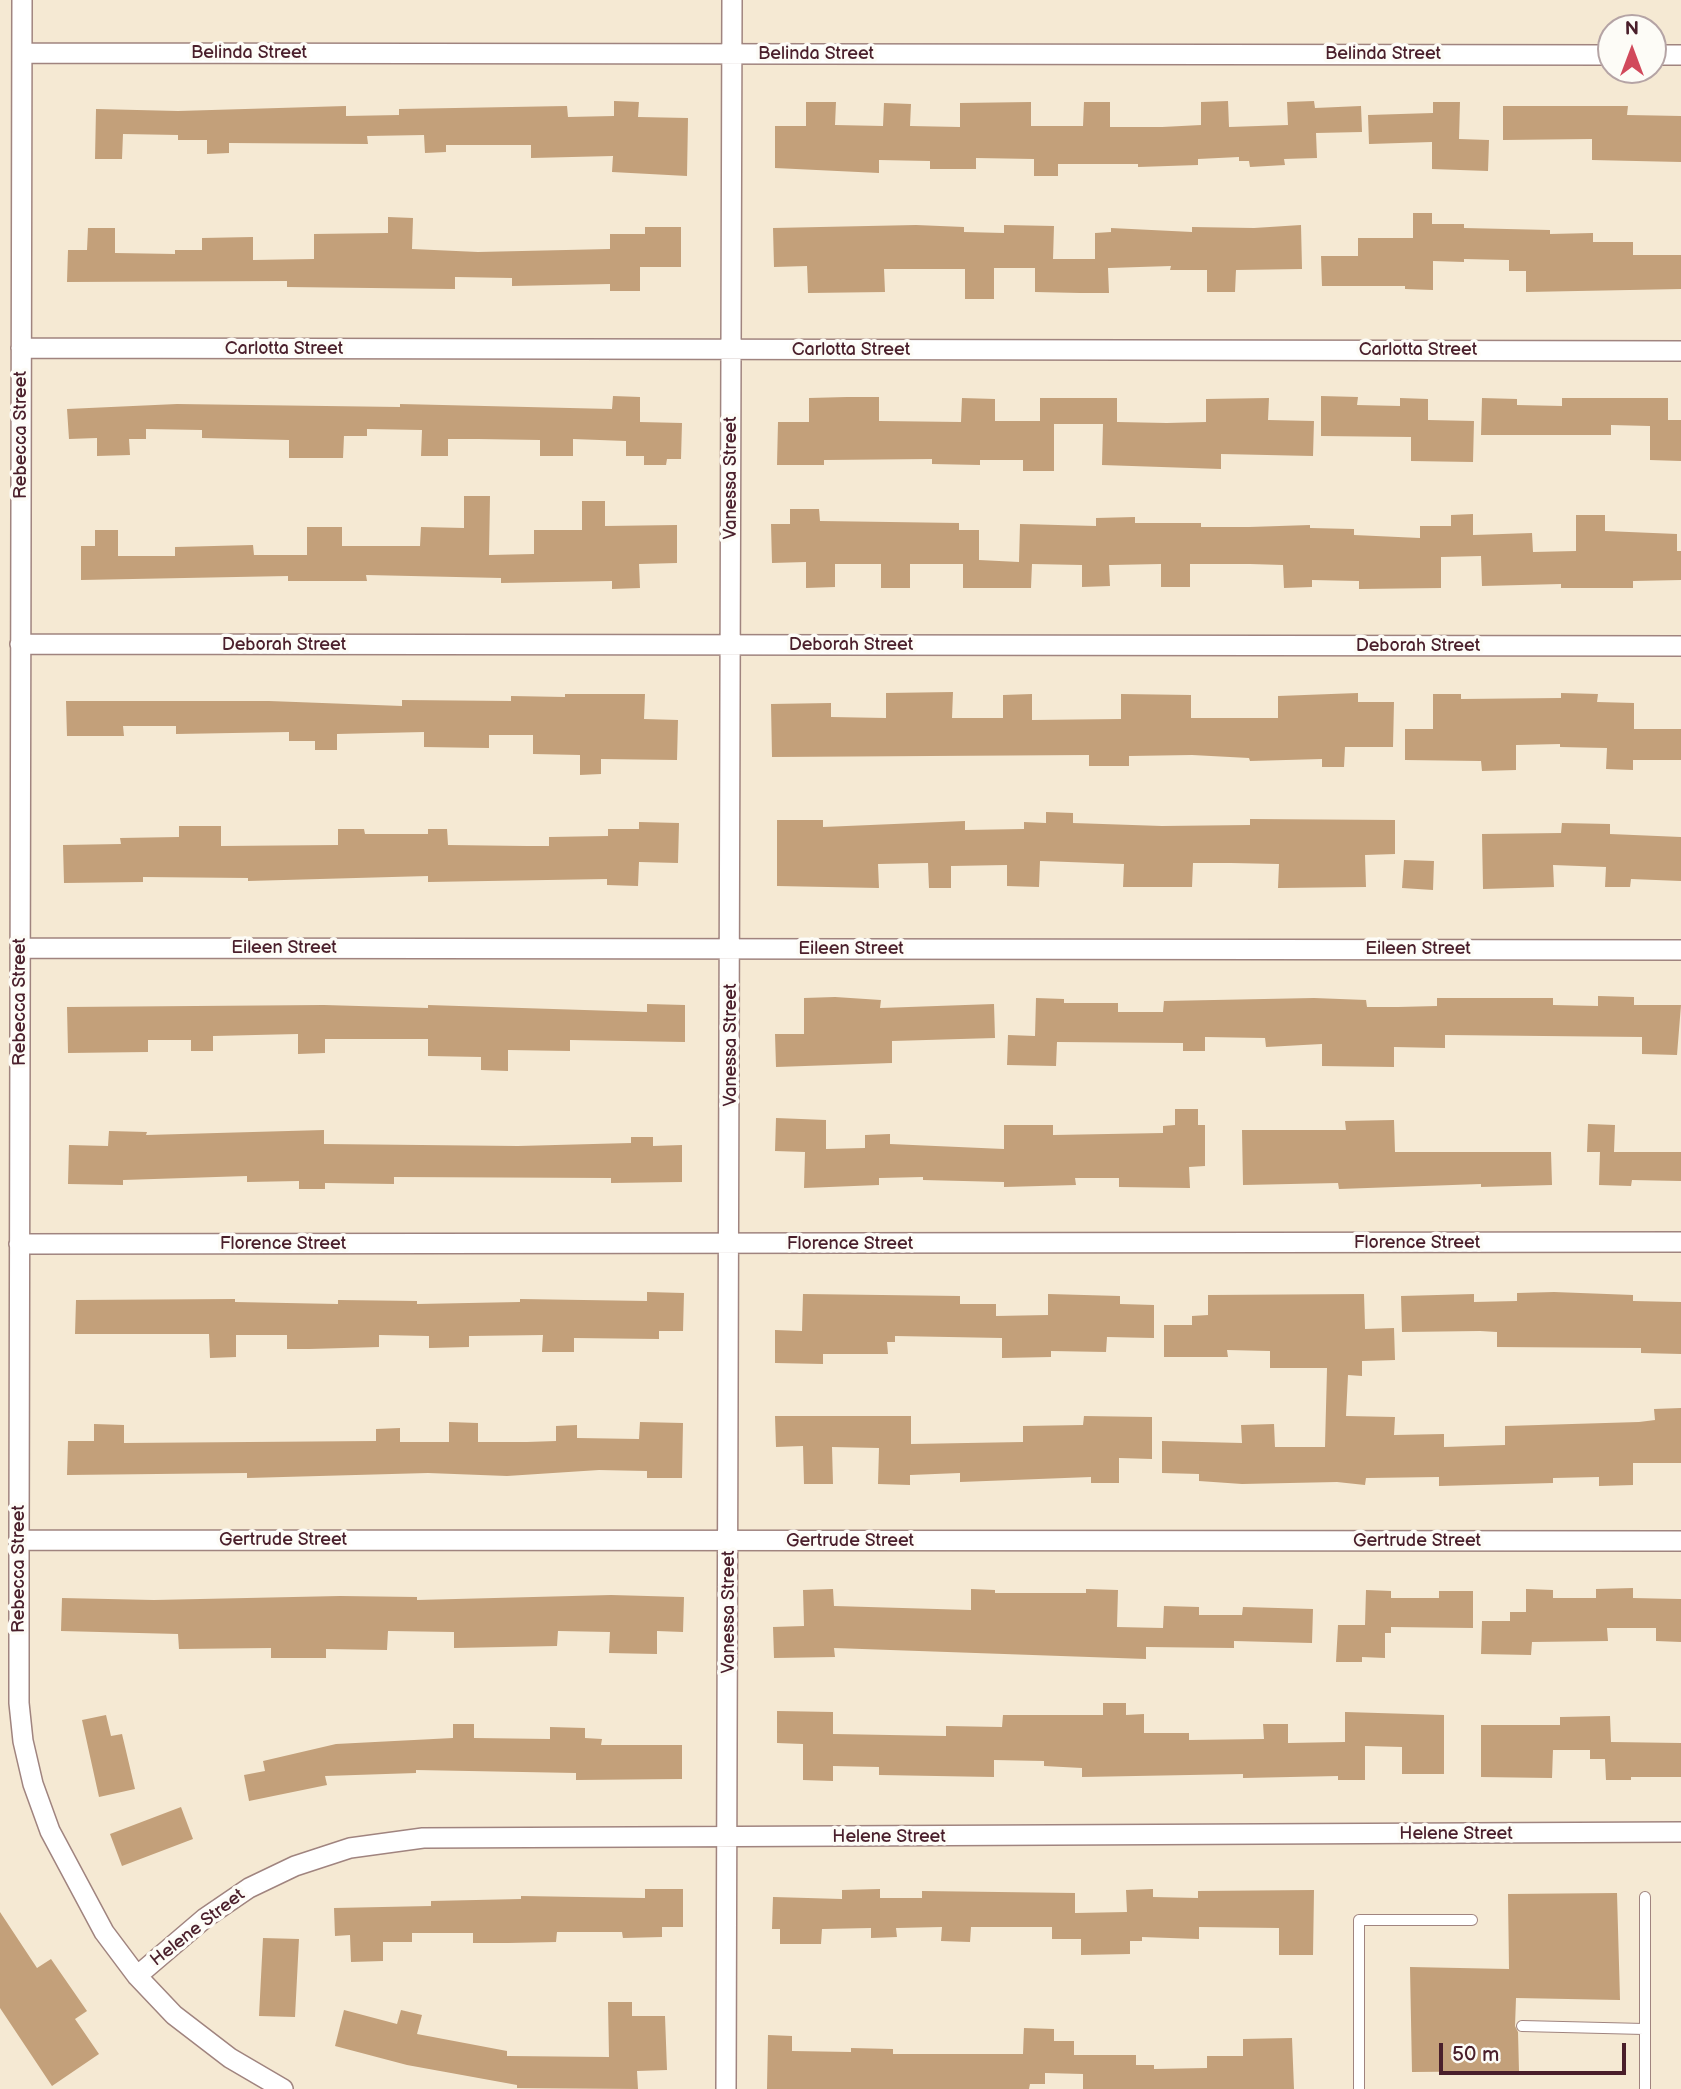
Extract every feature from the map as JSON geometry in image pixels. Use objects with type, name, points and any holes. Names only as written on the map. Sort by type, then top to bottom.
[{"type":"street","name":"Rebecca Street","points":[[22,0],[19,1703],[23,1741],[33,1784],[50,1831],[104,1932],[136,1976],[174,2015],[230,2058],[283,2089]]},
{"type":"street","name":"Vanessa Street","points":[[726,2089],[729,1838],[732,0]]},
{"type":"street","name":"Belinda Street","points":[[22,53],[1597,55]]},
{"type":"street","name":"Carlotta Street","points":[[21,348],[1681,351]]},
{"type":"street","name":"Deborah Street","points":[[20,644],[1681,646]]},
{"type":"street","name":"Eileen Street","points":[[20,948],[1681,950]]},
{"type":"street","name":"Florence Street","points":[[19,1244],[1681,1242]]},
{"type":"street","name":"Gertrude Street","points":[[19,1540],[1681,1541]]},
{"type":"street","name":"Helene Street","points":[[136,1976],[205,1918],[249,1888],[295,1866],[350,1848],[423,1838],[1681,1832]]},
{"type":"lane","points":[[1645,2089],[1646,1897]]},
{"type":"lane","points":[[1359,2089],[1359,1920],[1472,1920]]},
{"type":"lane","points":[[1522,2026],[1644,2029]]},
{"type":"building","points":[[614,101],[639,102],[638,117],[688,118],[687,176],[612,172],[613,156],[531,158],[531,145],[446,145],[446,152],[425,153],[424,135],[367,136],[368,144],[229,143],[229,153],[207,154],[207,140],[178,140],[178,135],[123,134],[122,159],[95,159],[96,109],[178,111],[346,106],[346,116],[399,115],[399,109],[567,106],[568,117],[614,116]]},
{"type":"building","points":[[1228,101],[1229,127],[1288,125],[1287,102],[1314,101],[1315,108],[1361,106],[1362,132],[1316,133],[1317,158],[1284,159],[1285,165],[1250,167],[1249,161],[1239,161],[1239,157],[1198,159],[1198,165],[1138,167],[1138,164],[1058,164],[1058,176],[1034,176],[1034,159],[976,158],[976,169],[930,169],[930,161],[879,160],[879,173],[775,168],[775,126],[806,126],[806,102],[836,102],[835,125],[883,126],[884,103],[911,104],[910,126],[960,127],[960,103],[1031,102],[1031,126],[1083,126],[1084,102],[1110,102],[1110,127],[1162,127],[1201,125],[1201,102]]},
{"type":"building","points":[[1433,102],[1460,102],[1459,139],[1489,140],[1488,171],[1432,169],[1432,142],[1369,144],[1368,115],[1433,113]]},
{"type":"building","points":[[1503,106],[1628,106],[1627,115],[1681,116],[1681,162],[1592,160],[1592,139],[1503,140]]},
{"type":"building","points":[[1413,213],[1432,213],[1432,224],[1464,224],[1464,228],[1550,230],[1550,234],[1593,233],[1593,242],[1633,242],[1633,255],[1681,255],[1681,289],[1526,292],[1526,271],[1509,271],[1509,260],[1464,259],[1464,262],[1433,261],[1433,290],[1405,289],[1405,286],[1322,286],[1321,256],[1358,256],[1358,238],[1413,238]]},
{"type":"building","points":[[388,217],[413,218],[412,249],[478,252],[610,249],[610,234],[645,234],[645,227],[681,227],[681,267],[640,267],[640,291],[610,291],[610,284],[512,286],[512,278],[455,277],[455,289],[287,287],[287,281],[67,282],[68,250],[87,250],[88,228],[115,228],[115,253],[175,254],[175,250],[202,250],[202,238],[253,237],[253,260],[314,259],[314,234],[388,233]]},
{"type":"building","points":[[916,225],[964,227],[964,232],[1004,233],[1004,225],[1054,226],[1053,259],[1095,259],[1095,233],[1111,232],[1111,228],[1192,232],[1192,227],[1254,228],[1301,225],[1302,269],[1236,270],[1235,292],[1207,292],[1207,270],[1170,270],[1171,266],[1108,268],[1109,293],[1080,293],[1035,292],[1035,268],[994,268],[994,299],[965,299],[965,269],[884,269],[885,292],[808,293],[807,266],[774,267],[773,228]]},
{"type":"building","points":[[613,396],[640,397],[640,422],[682,423],[681,459],[667,459],[666,465],[644,465],[644,456],[626,456],[626,441],[573,439],[573,456],[540,456],[540,440],[448,439],[448,456],[421,456],[422,430],[367,429],[367,436],[344,436],[343,458],[289,458],[289,440],[202,438],[202,430],[146,429],[146,439],[129,439],[130,455],[97,456],[97,438],[69,439],[67,409],[177,404],[400,407],[400,404],[612,409]]},
{"type":"building","points":[[1321,396],[1358,397],[1357,405],[1400,406],[1400,398],[1428,399],[1428,420],[1474,421],[1473,462],[1411,461],[1411,437],[1321,436]]},
{"type":"building","points":[[879,397],[879,421],[961,422],[962,398],[995,399],[995,421],[1040,421],[1040,398],[1117,398],[1117,422],[1167,423],[1206,422],[1206,399],[1269,398],[1268,420],[1314,421],[1313,456],[1221,454],[1221,469],[1102,465],[1103,424],[1054,424],[1054,471],[1023,471],[1023,460],[980,460],[980,465],[932,464],[932,459],[824,460],[824,465],[777,465],[778,422],[809,422],[809,398]]},
{"type":"building","points":[[1482,398],[1517,399],[1517,405],[1562,406],[1562,398],[1668,398],[1668,420],[1681,420],[1681,461],[1650,460],[1650,426],[1611,425],[1611,435],[1481,435]]},
{"type":"building","points":[[464,496],[490,496],[489,555],[534,554],[534,530],[582,530],[582,501],[605,501],[605,526],[677,525],[677,563],[639,564],[640,588],[612,589],[612,581],[501,583],[501,578],[366,575],[367,581],[288,581],[288,576],[81,580],[81,546],[95,546],[95,530],[118,530],[118,556],[175,556],[175,547],[253,545],[254,555],[307,555],[307,527],[342,527],[342,546],[420,546],[421,527],[464,528]]},
{"type":"building","points":[[790,509],[819,509],[820,521],[959,523],[959,530],[979,530],[979,560],[1019,562],[1020,524],[1096,526],[1096,518],[1135,517],[1135,523],[1201,523],[1201,527],[1310,525],[1310,528],[1354,529],[1354,535],[1420,538],[1420,526],[1451,526],[1451,515],[1473,514],[1473,535],[1532,533],[1533,552],[1576,551],[1576,515],[1605,515],[1605,531],[1677,534],[1677,551],[1681,551],[1681,580],[1633,581],[1633,588],[1561,588],[1561,584],[1482,586],[1481,556],[1441,557],[1441,588],[1359,589],[1359,581],[1312,580],[1312,587],[1284,588],[1283,565],[1250,564],[1190,564],[1190,587],[1161,587],[1161,564],[1109,565],[1110,586],[1082,587],[1082,565],[1032,564],[1031,588],[963,588],[963,564],[910,564],[910,588],[881,588],[881,564],[835,564],[835,587],[806,588],[806,562],[772,563],[771,524],[790,524]]},
{"type":"building","points":[[953,692],[952,718],[1003,718],[1003,695],[1032,694],[1032,720],[1121,719],[1121,694],[1191,695],[1191,718],[1278,718],[1278,696],[1358,693],[1358,702],[1394,702],[1393,747],[1345,747],[1344,767],[1322,767],[1322,759],[1250,761],[1249,758],[1192,755],[1129,756],[1129,766],[1089,766],[1089,755],[772,757],[771,704],[831,703],[831,717],[886,718],[886,693]]},
{"type":"building","points":[[1561,693],[1598,694],[1597,702],[1634,703],[1634,729],[1681,729],[1681,760],[1633,760],[1633,770],[1606,769],[1607,748],[1560,747],[1560,744],[1516,745],[1516,770],[1482,771],[1481,761],[1405,760],[1405,729],[1433,729],[1433,694],[1461,694],[1461,699],[1561,698]]},
{"type":"building","points":[[565,694],[645,694],[644,719],[678,720],[677,760],[601,759],[601,774],[580,775],[580,755],[533,754],[533,735],[489,735],[489,748],[424,747],[424,732],[337,734],[337,750],[315,750],[315,741],[289,741],[289,732],[176,734],[176,726],[123,726],[124,736],[67,736],[66,701],[269,701],[402,706],[402,700],[511,701],[511,696],[565,697]]},
{"type":"building","points":[[1046,812],[1073,813],[1073,823],[1162,826],[1250,825],[1250,819],[1395,820],[1395,854],[1365,855],[1366,887],[1278,888],[1279,864],[1193,863],[1192,887],[1123,887],[1124,864],[1040,861],[1039,887],[1007,886],[1007,865],[951,866],[951,888],[929,888],[928,863],[878,864],[879,888],[777,886],[777,820],[823,820],[823,827],[965,821],[965,830],[1024,829],[1024,822],[1046,823]]},
{"type":"building","points":[[639,822],[679,823],[678,863],[639,862],[638,886],[607,885],[607,879],[428,882],[428,876],[248,881],[248,878],[143,877],[143,882],[64,883],[63,845],[121,844],[120,838],[179,837],[179,826],[221,826],[221,846],[338,845],[338,829],[364,829],[365,834],[428,834],[428,829],[447,829],[448,845],[549,846],[549,837],[608,836],[608,829],[639,829]]},
{"type":"building","points":[[1562,823],[1610,824],[1610,834],[1681,837],[1681,881],[1631,879],[1630,887],[1605,887],[1606,867],[1553,865],[1554,887],[1483,889],[1482,834],[1561,833]]},
{"type":"building","points":[[1404,860],[1434,861],[1433,890],[1402,888]]},
{"type":"building","points":[[1598,996],[1634,997],[1634,1005],[1681,1005],[1677,1055],[1642,1054],[1642,1037],[1445,1035],[1445,1048],[1394,1047],[1394,1067],[1322,1066],[1322,1044],[1266,1047],[1265,1038],[1205,1037],[1205,1051],[1183,1051],[1183,1043],[1057,1042],[1056,1066],[1007,1065],[1008,1035],[1035,1036],[1036,998],[1064,999],[1064,1003],[1118,1003],[1118,1012],[1163,1012],[1164,1001],[1314,998],[1366,1000],[1367,1007],[1398,1007],[1437,1006],[1437,998],[1553,998],[1553,1005],[1598,1006]]},
{"type":"building","points":[[804,998],[881,1000],[880,1008],[994,1004],[995,1038],[892,1041],[892,1063],[776,1067],[775,1034],[804,1034]]},
{"type":"building","points":[[647,1004],[685,1005],[685,1042],[570,1040],[570,1051],[508,1050],[508,1071],[481,1070],[481,1057],[428,1056],[428,1039],[325,1039],[325,1053],[298,1054],[298,1034],[213,1036],[213,1051],[191,1051],[191,1040],[148,1040],[148,1052],[68,1053],[67,1007],[324,1005],[428,1008],[428,1005],[647,1012]]},
{"type":"building","points":[[1175,1109],[1198,1109],[1198,1125],[1205,1125],[1205,1166],[1189,1167],[1190,1188],[1119,1187],[1119,1178],[1075,1178],[1076,1185],[1004,1187],[1004,1182],[923,1180],[923,1177],[879,1178],[879,1185],[804,1188],[805,1152],[775,1151],[776,1118],[826,1120],[826,1149],[865,1148],[865,1135],[890,1134],[890,1144],[1004,1149],[1004,1125],[1053,1125],[1053,1135],[1163,1133],[1163,1126],[1175,1125]]},
{"type":"building","points":[[1394,1120],[1395,1152],[1551,1152],[1552,1185],[1481,1187],[1481,1184],[1339,1189],[1338,1183],[1243,1185],[1242,1130],[1346,1130],[1345,1121]]},
{"type":"building","points":[[1588,1124],[1615,1125],[1614,1152],[1681,1152],[1681,1181],[1632,1180],[1631,1186],[1599,1185],[1600,1152],[1587,1152]]},
{"type":"building","points":[[324,1130],[324,1144],[518,1146],[631,1143],[631,1137],[653,1137],[653,1146],[682,1145],[682,1182],[611,1183],[611,1178],[394,1177],[394,1184],[325,1183],[325,1189],[299,1189],[299,1181],[247,1182],[247,1176],[123,1180],[123,1185],[68,1184],[69,1145],[108,1146],[109,1131],[147,1132],[146,1135]]},
{"type":"building","points":[[647,1292],[684,1293],[683,1331],[659,1331],[659,1339],[574,1338],[574,1352],[542,1352],[543,1335],[469,1336],[469,1347],[429,1348],[429,1336],[379,1335],[379,1347],[287,1349],[287,1335],[236,1335],[236,1357],[210,1358],[209,1334],[75,1334],[76,1300],[235,1299],[235,1302],[338,1304],[338,1300],[417,1301],[417,1304],[520,1302],[520,1299],[647,1301]]},
{"type":"building","points":[[1517,1293],[1633,1295],[1633,1301],[1681,1302],[1681,1354],[1641,1353],[1641,1348],[1497,1347],[1497,1332],[1402,1332],[1401,1296],[1474,1294],[1474,1302],[1517,1301]]},
{"type":"building","points":[[803,1294],[960,1296],[960,1304],[996,1304],[996,1316],[1048,1315],[1048,1294],[1120,1296],[1120,1304],[1154,1305],[1154,1338],[1107,1337],[1106,1352],[1051,1351],[1051,1357],[1002,1358],[1002,1338],[895,1336],[895,1342],[887,1342],[888,1354],[823,1354],[823,1364],[775,1363],[775,1330],[802,1331]]},
{"type":"building","points":[[1364,1294],[1365,1329],[1394,1328],[1395,1360],[1362,1361],[1362,1376],[1348,1375],[1346,1416],[1395,1417],[1394,1435],[1444,1434],[1444,1447],[1505,1445],[1505,1426],[1639,1422],[1655,1420],[1654,1409],[1681,1408],[1681,1463],[1633,1463],[1633,1485],[1599,1486],[1599,1477],[1553,1478],[1553,1483],[1439,1486],[1439,1477],[1366,1478],[1365,1485],[1337,1482],[1242,1484],[1199,1481],[1199,1474],[1162,1473],[1162,1441],[1242,1443],[1241,1425],[1274,1424],[1275,1447],[1325,1447],[1327,1368],[1270,1368],[1270,1351],[1227,1350],[1228,1357],[1164,1357],[1164,1325],[1192,1325],[1192,1316],[1208,1315],[1208,1295]]},
{"type":"building","points":[[775,1416],[911,1416],[911,1444],[1023,1442],[1023,1426],[1083,1425],[1084,1416],[1152,1417],[1152,1459],[1119,1458],[1119,1483],[1091,1483],[1091,1477],[960,1482],[960,1473],[910,1475],[910,1485],[878,1484],[879,1448],[832,1447],[833,1484],[804,1484],[803,1446],[776,1447]]},
{"type":"building","points":[[449,1422],[478,1423],[478,1442],[556,1441],[556,1426],[577,1425],[577,1438],[639,1439],[640,1422],[683,1423],[682,1478],[647,1478],[647,1471],[599,1470],[507,1476],[428,1473],[247,1478],[247,1473],[67,1475],[68,1441],[94,1441],[94,1424],[124,1425],[124,1443],[376,1441],[376,1429],[400,1428],[400,1442],[449,1442]]},
{"type":"building","points":[[1633,1588],[1633,1598],[1681,1599],[1681,1642],[1656,1641],[1656,1628],[1607,1628],[1608,1641],[1532,1642],[1531,1655],[1481,1654],[1482,1621],[1510,1621],[1510,1612],[1526,1612],[1526,1589],[1553,1590],[1553,1598],[1596,1598],[1596,1589]]},
{"type":"building","points":[[833,1589],[834,1606],[971,1610],[971,1589],[995,1590],[995,1593],[1086,1593],[1086,1589],[1118,1590],[1117,1627],[1163,1628],[1164,1606],[1199,1607],[1199,1615],[1242,1615],[1243,1607],[1313,1609],[1312,1643],[1234,1641],[1234,1648],[1146,1647],[1146,1659],[834,1648],[835,1657],[774,1658],[773,1627],[804,1626],[803,1590]]},
{"type":"building","points":[[1366,1590],[1391,1591],[1391,1598],[1439,1598],[1439,1591],[1473,1591],[1473,1628],[1391,1627],[1391,1633],[1385,1633],[1385,1658],[1362,1657],[1362,1662],[1336,1662],[1338,1625],[1365,1625]]},
{"type":"building","points":[[611,1595],[684,1597],[683,1632],[657,1631],[657,1654],[609,1653],[610,1632],[558,1631],[557,1646],[454,1648],[454,1632],[388,1631],[387,1650],[326,1649],[326,1658],[271,1658],[271,1648],[179,1649],[178,1634],[61,1631],[62,1598],[154,1600],[340,1596],[417,1597],[417,1600]]},
{"type":"building","points":[[1103,1703],[1126,1703],[1126,1715],[1144,1714],[1144,1733],[1189,1733],[1189,1740],[1264,1739],[1263,1724],[1288,1724],[1288,1743],[1345,1742],[1345,1712],[1444,1715],[1444,1774],[1402,1774],[1402,1747],[1365,1746],[1365,1780],[1338,1780],[1338,1776],[1243,1778],[1243,1774],[1082,1777],[1082,1768],[1044,1766],[1044,1761],[994,1760],[994,1777],[879,1775],[879,1767],[833,1766],[833,1781],[803,1780],[803,1744],[777,1743],[777,1711],[833,1712],[833,1734],[946,1736],[946,1726],[1002,1727],[1003,1715],[1103,1715]]},
{"type":"building","points":[[106,1715],[111,1736],[122,1734],[135,1789],[99,1797],[82,1720]]},
{"type":"building","points":[[1610,1716],[1611,1742],[1681,1743],[1681,1777],[1606,1780],[1605,1759],[1590,1759],[1590,1750],[1553,1750],[1552,1778],[1481,1777],[1481,1725],[1560,1725],[1560,1717]]},
{"type":"building","points":[[453,1724],[474,1724],[474,1738],[550,1739],[550,1727],[585,1728],[585,1738],[602,1739],[601,1745],[682,1745],[682,1779],[576,1780],[576,1773],[416,1770],[416,1773],[325,1776],[327,1785],[249,1801],[244,1775],[265,1771],[263,1761],[336,1744],[453,1738]]},
{"type":"building","points":[[181,1807],[193,1839],[122,1866],[110,1834]]},
{"type":"building","points":[[645,1889],[683,1889],[683,1927],[662,1927],[662,1937],[623,1938],[622,1932],[557,1932],[556,1942],[473,1943],[473,1933],[412,1933],[412,1942],[383,1942],[383,1961],[351,1962],[350,1935],[335,1936],[334,1908],[431,1906],[431,1901],[521,1899],[521,1896],[645,1898]]},
{"type":"building","points":[[880,1889],[880,1898],[922,1898],[922,1891],[1075,1893],[1075,1913],[1127,1912],[1126,1890],[1153,1889],[1153,1897],[1198,1898],[1198,1891],[1314,1890],[1313,1955],[1279,1955],[1279,1928],[1199,1927],[1199,1939],[1142,1937],[1142,1941],[1130,1941],[1130,1954],[1081,1955],[1081,1939],[1052,1939],[1052,1927],[971,1927],[970,1942],[941,1941],[942,1927],[896,1928],[897,1937],[871,1938],[871,1928],[822,1929],[821,1944],[780,1944],[780,1929],[772,1929],[773,1897],[842,1899],[842,1890]]},
{"type":"building","points":[[1617,1893],[1620,2000],[1516,1998],[1515,2026],[1518,2032],[1519,2071],[1412,2072],[1410,1967],[1509,1969],[1508,1894]]},
{"type":"building","points":[[0,1912],[37,1968],[51,1959],[87,2011],[75,2019],[99,2054],[52,2086],[0,2008]]},
{"type":"building","points":[[263,1938],[299,1939],[295,2017],[259,2016]]},
{"type":"building","points":[[608,2002],[632,2002],[632,2016],[665,2016],[667,2070],[637,2071],[638,2089],[517,2088],[517,2085],[407,2065],[335,2046],[344,2010],[397,2024],[401,2010],[422,2015],[417,2034],[507,2051],[507,2056],[609,2057]]},
{"type":"building","points":[[1024,2028],[1054,2029],[1054,2041],[1074,2041],[1074,2055],[1136,2055],[1136,2065],[1154,2065],[1154,2069],[1207,2068],[1207,2056],[1243,2056],[1243,2039],[1292,2038],[1294,2089],[1083,2089],[1083,2074],[1045,2073],[1045,2084],[1030,2084],[1029,2089],[767,2089],[768,2035],[792,2036],[792,2051],[851,2052],[851,2048],[893,2049],[893,2054],[1023,2054]]}]
